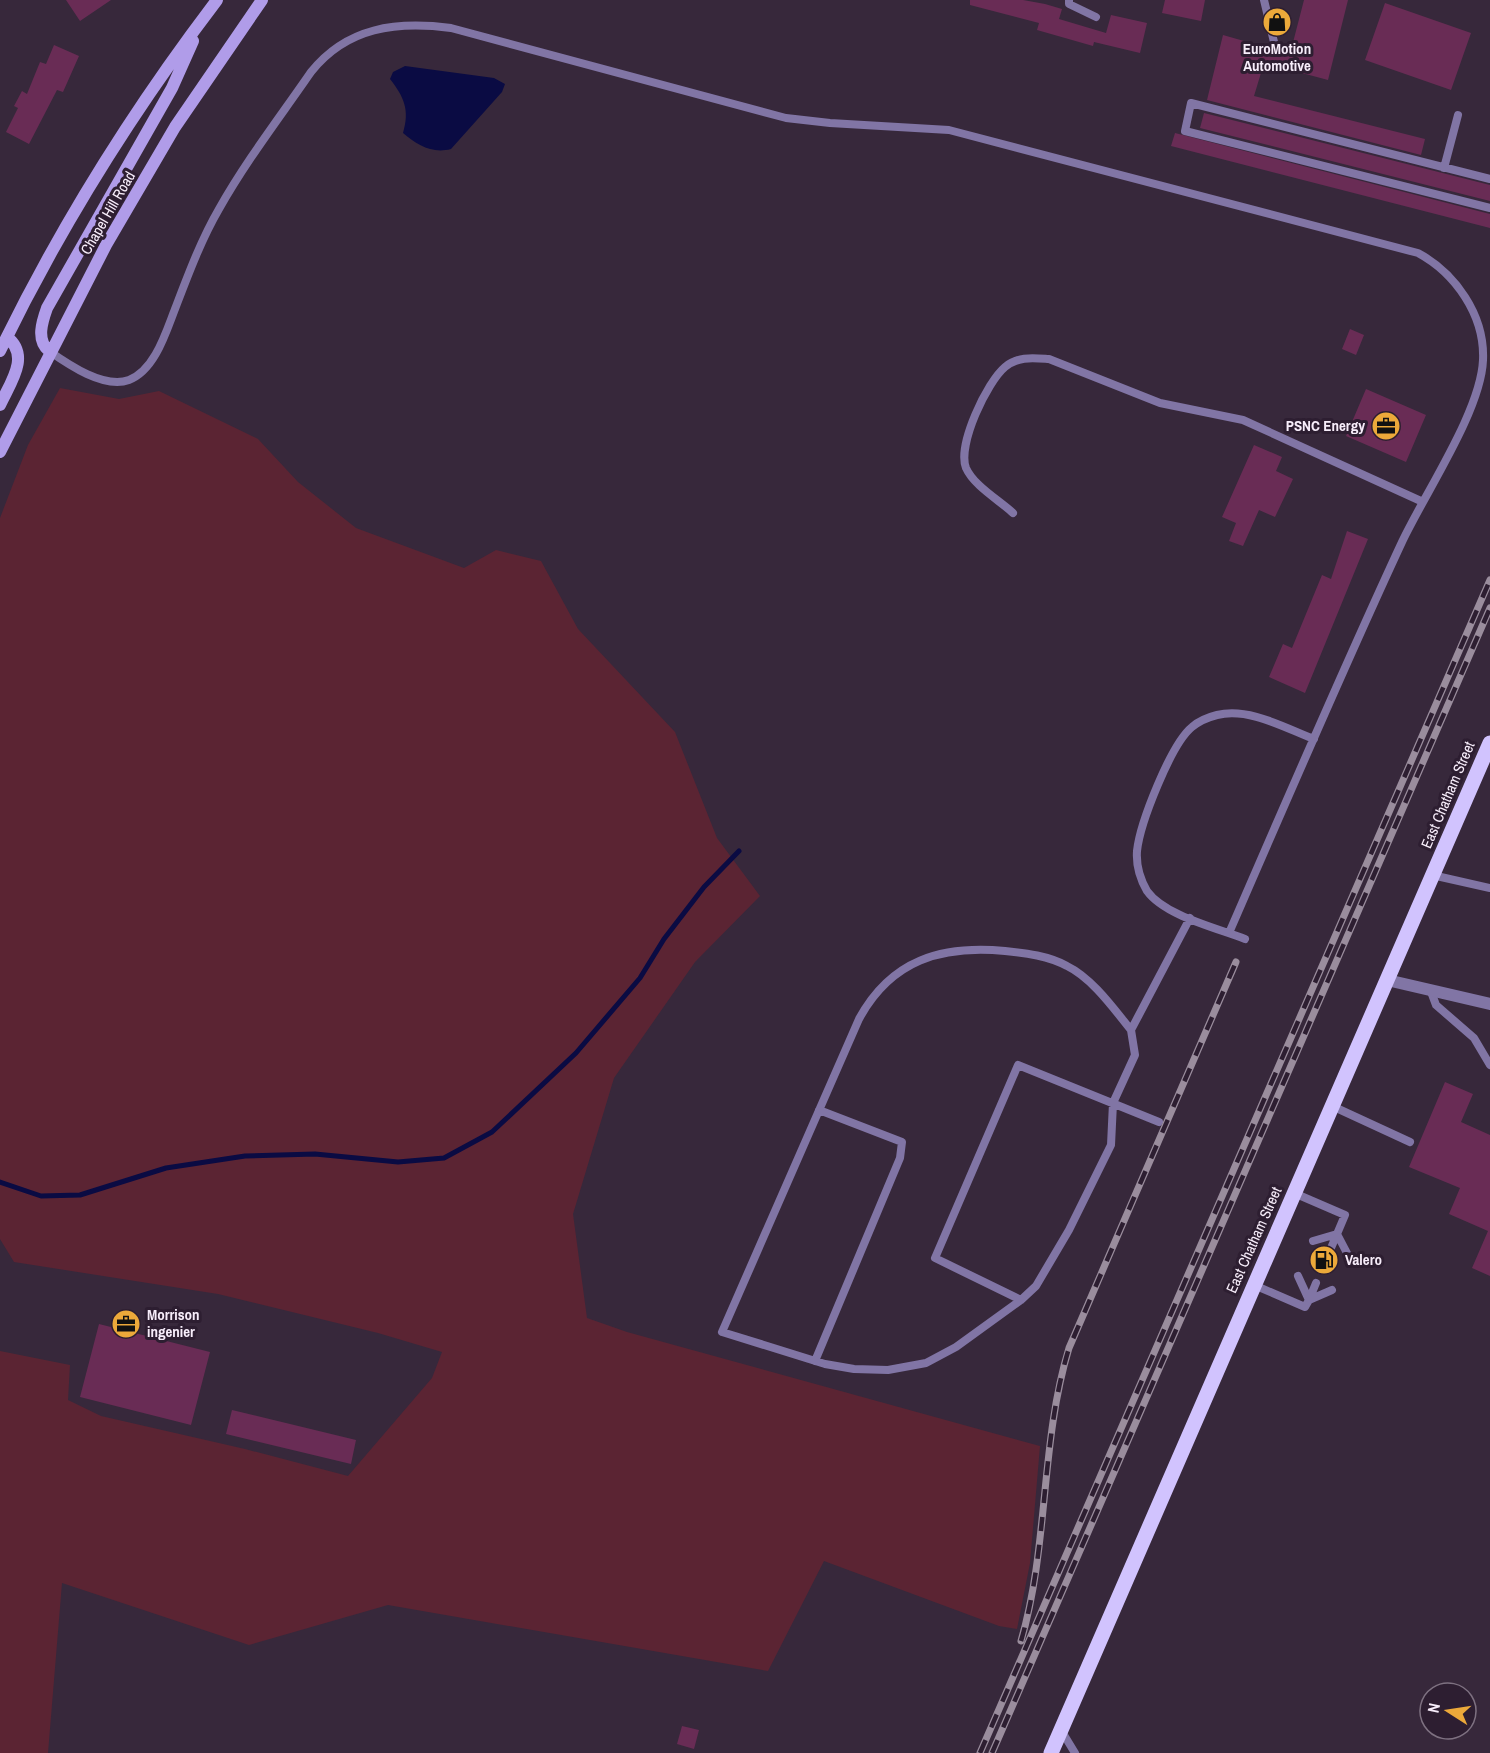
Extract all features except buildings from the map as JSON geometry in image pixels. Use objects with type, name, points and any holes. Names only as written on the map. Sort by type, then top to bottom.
[{"type":"main road","name":"Chapel Hill Road","points":[[0,452],[49,351],[106,245],[175,127],[262,0]]},
{"type":"main road","name":"Chapel Hill Road","points":[[0,351],[47,259],[105,160],[191,33],[216,2]]},
{"type":"main road","points":[[49,351],[42,342],[41,330],[47,308],[172,88],[189,48],[216,2]]},
{"type":"main road","points":[[0,405],[18,361],[18,347],[7,337]]},
{"type":"main road","name":"East Chatham Street","points":[[1051,1753],[1490,742]]},
{"type":"street","points":[[1387,980],[1490,1004]]},
{"type":"lane","points":[[1070,0],[1069,4],[1096,18]]},
{"type":"lane","points":[[1264,0],[1274,42]]},
{"type":"lane","points":[[49,351],[64,362],[103,380],[116,382],[129,380],[140,372],[153,358],[196,255],[218,210],[326,54],[357,36],[405,24],[431,25],[493,38],[786,117],[830,123],[949,130],[1418,253],[1439,265],[1451,277],[1470,306],[1479,332],[1483,360],[1478,390],[1423,502],[1314,739],[1229,933]]},
{"type":"lane","points":[[1490,179],[1191,103],[1185,131],[1490,208]]},
{"type":"lane","points":[[1444,168],[1458,115]]},
{"type":"lane","points":[[1013,513],[967,471],[964,451],[968,433],[993,380],[1005,367],[1017,360],[1029,357],[1049,359],[1169,406],[1214,412],[1243,420],[1423,502]]},
{"type":"lane","points":[[1245,939],[1190,918],[1155,900],[1146,889],[1138,871],[1137,853],[1141,832],[1173,752],[1193,726],[1205,719],[1230,713],[1253,716],[1314,739]]},
{"type":"lane","points":[[1432,875],[1490,888]]},
{"type":"lane","points":[[1131,1030],[1190,918]]},
{"type":"lane","points":[[989,950],[1052,960],[1077,972],[1131,1030],[1135,1055],[1113,1103],[1111,1145],[1053,1258],[1036,1286],[1022,1300],[956,1347],[926,1363],[888,1370],[854,1369],[815,1361],[722,1332],[869,1001],[891,977],[912,963],[934,955],[989,950]]},
{"type":"lane","points":[[1430,989],[1436,1005],[1474,1038],[1490,1065]]},
{"type":"lane","points":[[1022,1300],[935,1258],[1018,1065],[1159,1122]]},
{"type":"lane","points":[[1332,1106],[1410,1142]]},
{"type":"lane","points":[[815,1361],[900,1158],[902,1142],[819,1110]]},
{"type":"lane","points":[[1294,1193],[1345,1215],[1331,1248]]},
{"type":"lane","points":[[1313,1241],[1337,1234]]},
{"type":"lane","points":[[1337,1234],[1348,1255]]},
{"type":"lane","points":[[1298,1276],[1309,1300]]},
{"type":"lane","points":[[1254,1285],[1305,1307],[1316,1283]]},
{"type":"lane","points":[[1309,1300],[1332,1290]]},
{"type":"lane","points":[[1061,1730],[1075,1753]]},
{"type":"shaded area","points":[[405,66],[494,78],[505,84],[502,92],[451,149],[431,149],[419,145],[403,133],[406,111],[399,92],[390,79],[393,72]]},
{"type":"shaded area","points":[[60,388],[119,399],[159,391],[258,439],[298,482],[356,528],[464,568],[496,550],[541,561],[578,629],[675,732],[717,838],[760,896],[695,962],[614,1078],[573,1214],[587,1318],[627,1332],[1040,1446],[1030,1563],[1017,1629],[999,1626],[824,1561],[768,1671],[388,1605],[249,1645],[62,1583],[48,1753],[0,1753],[0,1351],[70,1365],[68,1400],[101,1416],[245,1449],[348,1476],[432,1378],[442,1352],[378,1333],[218,1294],[14,1262],[0,1239],[0,518],[28,445]]},
{"type":"waterway","points":[[0,1182],[41,1196],[80,1195],[166,1168],[245,1156],[315,1154],[398,1162],[444,1158],[492,1132],[576,1053],[640,978],[664,939],[704,887],[739,851]]},
{"type":"railway","points":[[980,1753],[1490,580]]},
{"type":"railway","points":[[992,1753],[1490,608]]},
{"type":"railway","points":[[1021,1641],[1036,1568],[1053,1420],[1069,1348],[1236,962]]},
{"type":"place","name":"EuroMotion Automotive","points":[[1277,22]]},
{"type":"place","name":"PSNC Energy","points":[[1386,426]]},
{"type":"place","name":"Valero","points":[[1324,1260]]},
{"type":"place","name":"Morrison ingenier","points":[[126,1324]]}]
